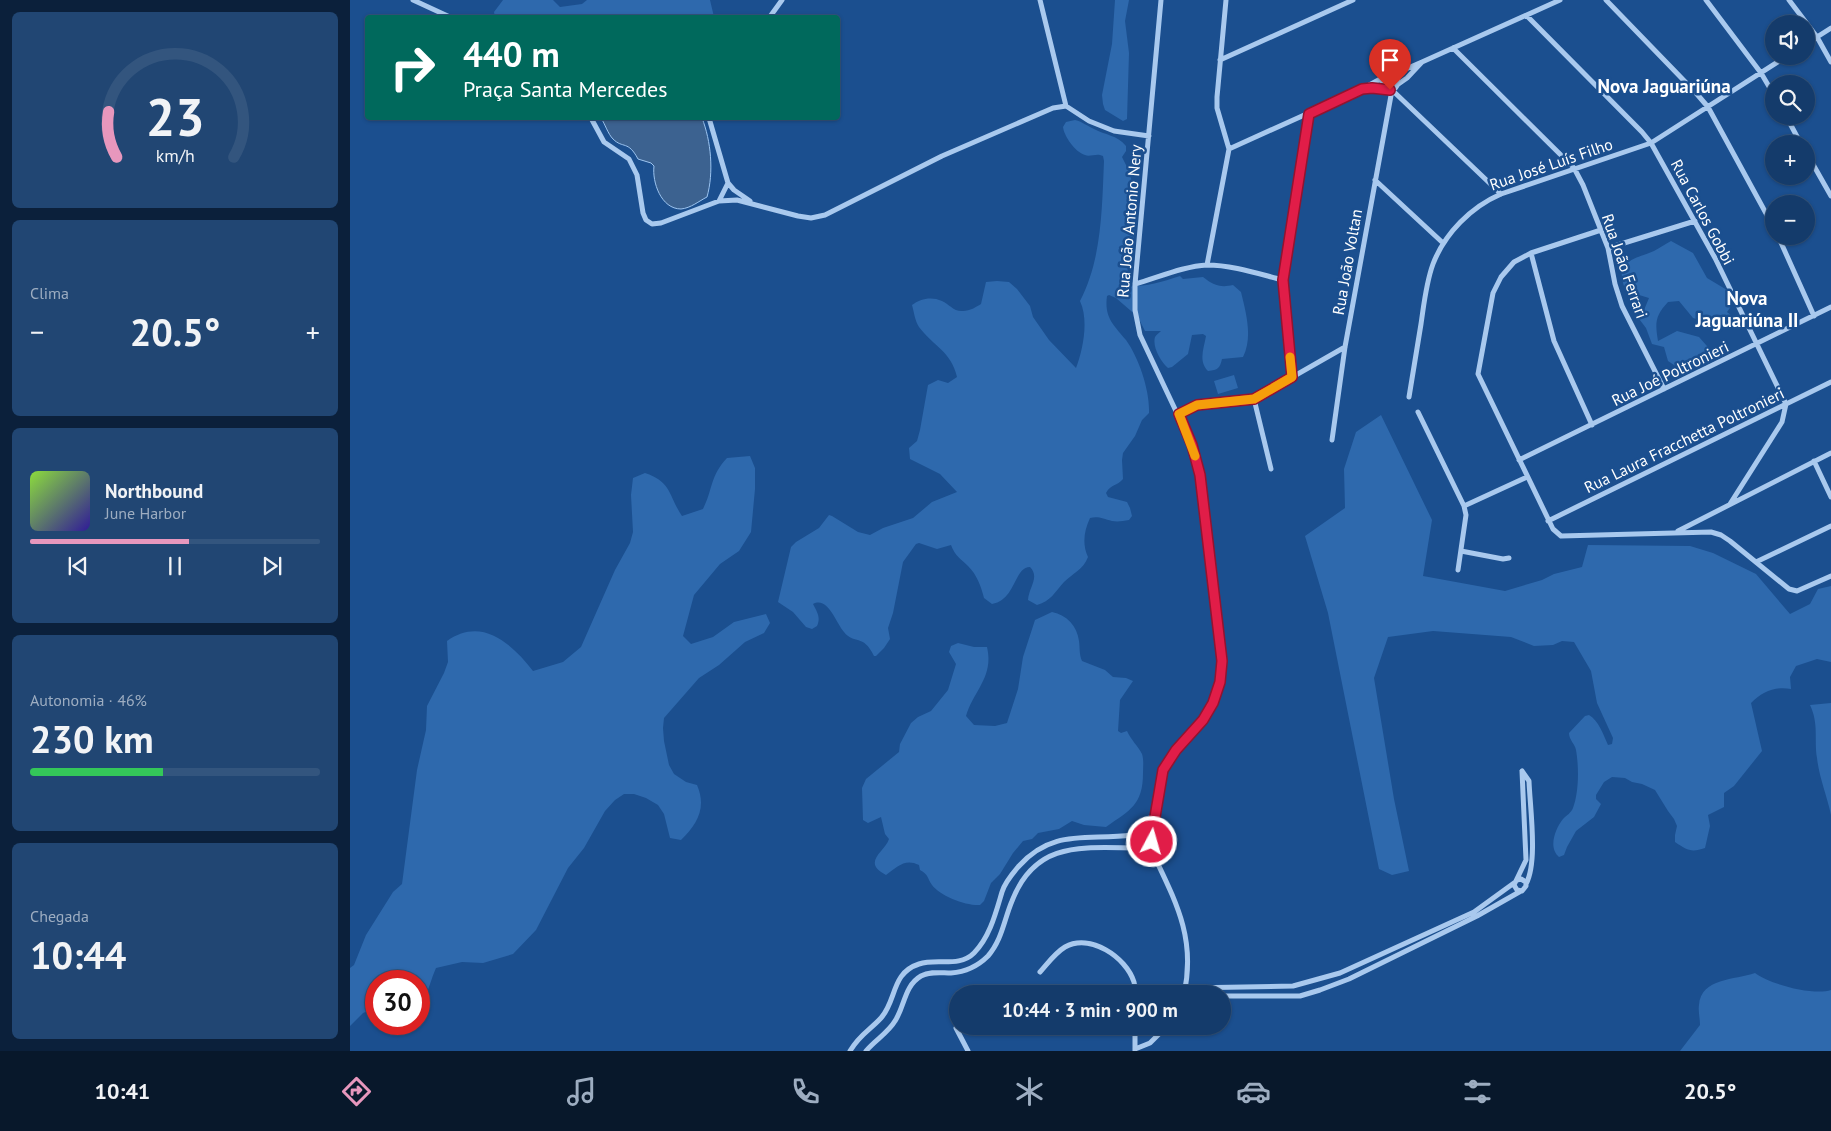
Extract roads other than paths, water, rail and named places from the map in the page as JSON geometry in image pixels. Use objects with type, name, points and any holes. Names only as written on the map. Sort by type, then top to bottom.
[{"type":"street","points":[[413,0],[446,15]]},
{"type":"street","points":[[771,15],[782,0]]},
{"type":"street","points":[[1040,0],[1066,106]]},
{"type":"street","name":"Rua João Antonio Nery","points":[[1150,830],[1155,817],[1163,770],[1176,750],[1203,720],[1213,703],[1220,682],[1222,661],[1200,475],[1192,445],[1179,414],[1140,334],[1135,310],[1135,284],[1161,0]]},
{"type":"street","points":[[1207,265],[1229,150],[1217,108],[1216,97],[1226,0]]},
{"type":"street","points":[[1220,60],[1353,0]]},
{"type":"street","points":[[1229,150],[1309,114],[1384,77],[1560,0]]},
{"type":"street","points":[[1606,0],[1708,107],[1765,212]]},
{"type":"street","points":[[1706,0],[1765,80]]},
{"type":"street","points":[[1789,0],[1817,37],[1831,62]]},
{"type":"street","name":"Rua Carlos Gobbi","points":[[1527,16],[1651,142],[1715,258],[1786,404]]},
{"type":"street","points":[[1817,37],[1831,28]]},
{"type":"street","name":"Rua João Ferrari","points":[[1453,48],[1574,168],[1583,185],[1608,248],[1615,284],[1622,306],[1664,389]]},
{"type":"street","points":[[1362,89],[1390,90],[1407,78],[1422,62]]},
{"type":"street","name":"Rua José Luís Filho","points":[[1410,397],[1428,283],[1434,263],[1443,243],[1473,211],[1487,200],[1501,194],[1651,142],[1773,65]]},
{"type":"street","points":[[1392,75],[1396,78],[1397,85]]},
{"type":"street","points":[[1384,77],[1382,84],[1501,194]]},
{"type":"street","name":"Rua João Voltan","points":[[1332,440],[1345,347],[1390,90]]},
{"type":"street","points":[[592,120],[604,142],[628,159],[637,175],[643,213],[646,220],[652,224],[661,223],[719,201],[737,200],[798,216],[811,218],[825,215],[942,156],[1053,108],[1066,106],[1089,121],[1114,131],[1149,136]]},
{"type":"street","points":[[1292,377],[1283,280],[1309,114]]},
{"type":"street","points":[[710,120],[728,184],[742,196],[758,205]]},
{"type":"street","points":[[1815,168],[1831,196]]},
{"type":"street","points":[[1375,180],[1443,243]]},
{"type":"street","points":[[719,201],[728,184]]},
{"type":"street","points":[[1608,248],[1695,221]]},
{"type":"street","points":[[1601,230],[1530,253],[1514,262],[1501,277],[1493,293],[1478,374],[1548,521],[1556,533],[1561,536],[1711,532],[1721,535],[1789,589],[1797,591],[1831,576]]},
{"type":"street","points":[[1782,245],[1814,316]]},
{"type":"street","points":[[1530,253],[1554,341],[1592,425]]},
{"type":"street","points":[[1135,284],[1193,267],[1207,265],[1234,268],[1283,280]]},
{"type":"street","name":"Rua Joé Poltronieri","points":[[1519,460],[1831,307]]},
{"type":"street","points":[[1179,414],[1197,405],[1254,399],[1345,347]]},
{"type":"street","name":"Rua Laura Fracchetta Poltronieri","points":[[1548,521],[1831,382]]},
{"type":"street","points":[[1254,399],[1271,469]]},
{"type":"street","points":[[1730,504],[1782,422],[1786,404]]},
{"type":"street","points":[[1418,412],[1464,506],[1466,515],[1458,570]]},
{"type":"street","points":[[1675,533],[1831,453]]},
{"type":"street","points":[[1814,461],[1831,497]]},
{"type":"street","points":[[1464,506],[1527,477]]},
{"type":"street","points":[[1756,562],[1831,526]]},
{"type":"street","points":[[1460,551],[1503,559],[1509,558]]},
{"type":"street","points":[[1231,996],[1300,996],[1325,987],[1357,975],[1477,916],[1521,891],[1525,888],[1530,878],[1532,851],[1529,781],[1522,771],[1526,860],[1515,881],[1515,889],[1521,891]]},
{"type":"street","points":[[866,1051],[873,1042],[894,1024],[908,990],[914,981],[922,975],[962,971],[973,967],[987,956],[1004,930],[1012,901],[1019,885],[1030,870],[1045,857],[1063,850],[1081,848],[1140,848],[1149,845],[1153,838],[1150,830],[1141,827],[1137,828],[1132,836],[1134,843],[1140,848]]},
{"type":"street","points":[[850,1051],[858,1039],[881,1017],[888,1006],[896,984],[904,972],[918,964],[930,961],[952,962],[963,960],[974,954],[985,938],[1004,888],[1028,856],[1043,846],[1057,840],[1132,836]]},
{"type":"street","points":[[1149,845],[1181,914],[1186,934],[1188,977],[1186,985]]},
{"type":"street","points":[[1231,989],[1293,986],[1322,980],[1474,912],[1515,881],[1523,879],[1526,884]]},
{"type":"street","points":[[1040,972],[1065,947],[1079,942],[1095,945],[1113,954],[1125,966],[1135,985]]},
{"type":"street","points":[[1322,980],[1325,987]]},
{"type":"street","points":[[1293,986],[1294,996]]},
{"type":"street","points":[[960,1035],[968,1051]]},
{"type":"street","points":[[1135,1035],[1135,1050],[1150,1043],[1158,1035]]},
{"type":"district","name":"Nova Jaguariúna","points":[[1664,86]]},
{"type":"district","name":"Nova Jaguariúna II","points":[[1747,309]]}]
